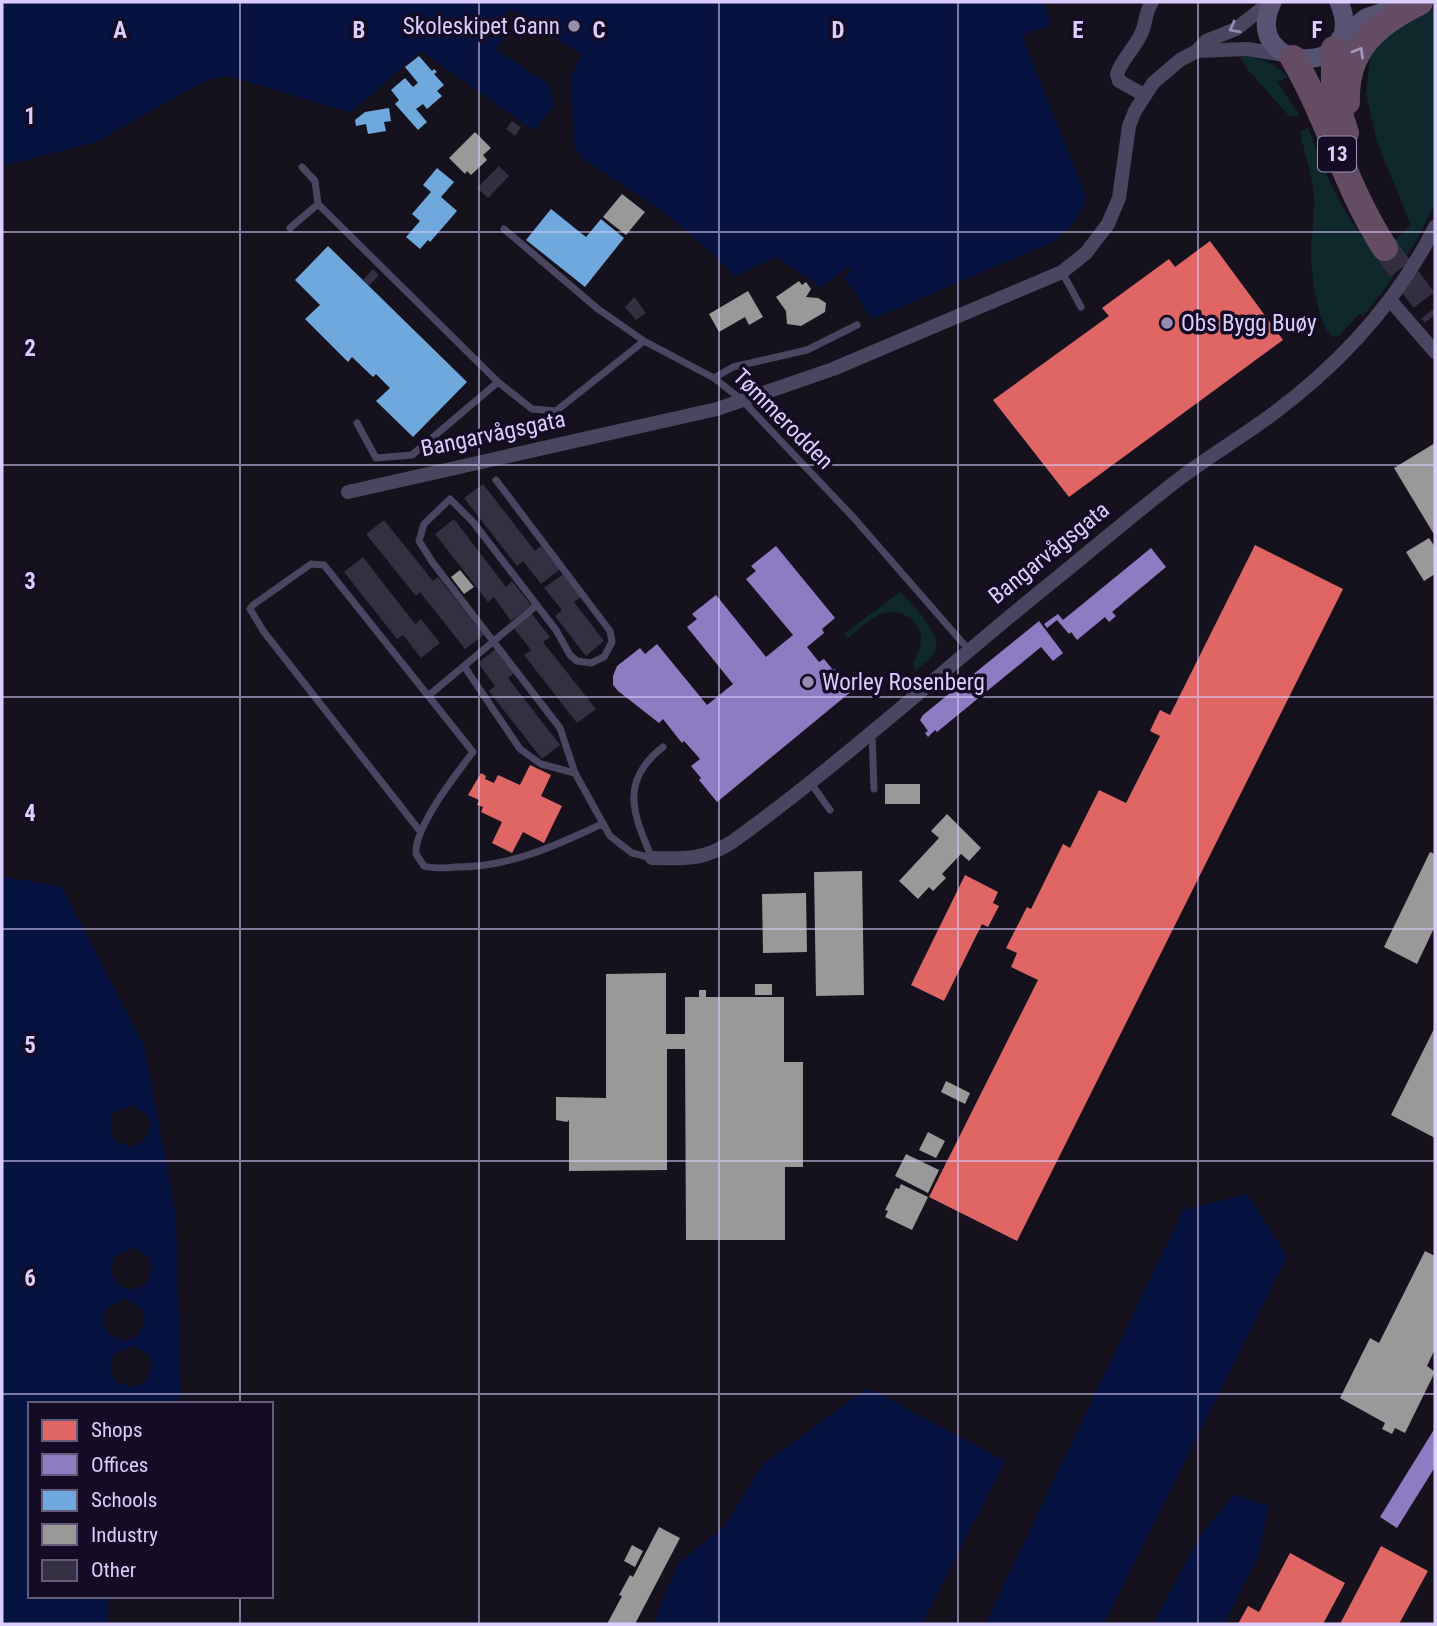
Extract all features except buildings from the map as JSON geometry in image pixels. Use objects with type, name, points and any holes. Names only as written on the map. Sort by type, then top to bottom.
[{"type":"highway","name":"13","points":[[1350,142],[1347,84],[1355,58],[1371,34],[1385,22],[1419,2]]},
{"type":"highway","name":"13","points":[[1289,57],[1316,103],[1357,199],[1392,243],[1350,142],[1334,95],[1337,44]]},
{"type":"main road","points":[[1271,2],[1266,24],[1275,47],[1289,57],[1314,60],[1366,18],[1419,2]]},
{"type":"main road","points":[[1337,44],[1344,29],[1344,15],[1339,2]]},
{"type":"street","points":[[1144,96],[1119,81],[1116,74],[1143,30],[1152,2]]},
{"type":"street","name":"Bangarvågsgata","points":[[348,492],[703,413],[833,369],[1062,272],[1086,253],[1108,224],[1119,198],[1129,126],[1144,96],[1165,71],[1197,51],[1206,41],[1236,29],[1271,2]]},
{"type":"street","name":"Bangarvågsgata","points":[[1197,51],[1247,49],[1289,57]]},
{"type":"street","name":"Bangarvågsgata","points":[[652,858],[691,859],[714,853],[766,817],[1180,478],[1271,416],[1306,387],[1369,326],[1390,300],[1435,227]]},
{"type":"street","points":[[1390,300],[1435,352]]},
{"type":"lane","points":[[302,167],[315,181],[318,204],[498,382],[532,409],[556,411],[644,341]]},
{"type":"lane","points":[[290,228],[318,204]]},
{"type":"lane","name":"Tømmerodden","points":[[504,229],[598,309],[644,341],[714,378],[742,400],[853,517],[968,649]]},
{"type":"lane","points":[[1062,272],[1081,307]]},
{"type":"lane","points":[[714,378],[733,368],[807,350],[857,325]]},
{"type":"lane","points":[[358,423],[376,458],[412,455],[498,382]]},
{"type":"lane","points":[[496,480],[611,631],[612,642],[604,657],[591,663],[577,661],[570,655],[537,605],[473,522],[450,499],[424,524],[419,541],[433,563],[561,728],[575,773],[610,836],[625,849],[652,858]]},
{"type":"lane","points":[[419,831],[264,632],[250,610],[253,605],[312,564],[324,565],[473,752],[445,789],[419,831],[415,846],[416,855],[424,866],[468,867],[511,860],[546,850],[602,824]]},
{"type":"lane","points":[[428,696],[537,605]]},
{"type":"lane","points":[[464,666],[520,749],[541,764],[575,773]]},
{"type":"lane","points":[[872,732],[874,789]]},
{"type":"lane","points":[[652,858],[636,821],[634,786],[640,770],[663,747]]},
{"type":"lane","points":[[810,782],[830,810]]},
{"type":"green space","points":[[1429,10],[1435,10],[1435,202],[1419,236],[1385,289],[1363,316],[1360,313],[1340,335],[1333,337],[1323,322],[1314,286],[1311,255],[1314,195],[1300,132],[1308,128],[1345,211],[1378,256],[1411,225],[1377,142],[1366,93],[1371,47],[1380,36]]},
{"type":"green space","points":[[1239,56],[1265,61],[1288,77],[1277,82],[1300,116],[1290,117]]},
{"type":"green space","points":[[900,592],[930,627],[936,643],[933,655],[916,670],[913,664],[920,648],[920,631],[906,616],[893,612],[879,615],[848,638],[844,634]]},
{"type":"shaded area","points":[[2,2],[1044,2],[1051,26],[1026,33],[1023,39],[1086,196],[1074,222],[1053,242],[873,319],[844,278],[851,271],[848,267],[821,287],[776,257],[735,277],[682,228],[584,160],[574,147],[571,75],[582,55],[510,9],[498,25],[508,35],[496,49],[549,84],[554,104],[534,131],[421,51],[351,113],[229,76],[208,79],[96,142],[2,166]]},
{"type":"shaded area","points":[[2,876],[62,887],[144,1046],[176,1214],[181,1402],[28,1402],[28,1598],[107,1598],[107,1624],[2,1624]],"holes":[[[132,1105],[148,1115],[151,1126],[144,1141],[131,1147],[117,1142],[110,1130],[112,1114]],[[133,1248],[149,1257],[152,1269],[146,1284],[133,1290],[118,1285],[111,1273],[114,1257]],[[126,1299],[142,1309],[145,1320],[138,1335],[125,1341],[111,1336],[103,1324],[106,1308]],[[133,1346],[149,1355],[152,1367],[145,1382],[132,1387],[118,1383],[110,1371],[113,1355]]]},
{"type":"shaded area","points":[[1247,1194],[1287,1256],[1104,1624],[985,1624],[1183,1210]]},
{"type":"shaded area","points":[[868,1388],[1005,1461],[922,1624],[653,1624],[678,1563],[723,1528],[764,1463]]},
{"type":"shaded area","points":[[1234,1494],[1268,1506],[1259,1555],[1224,1624],[1153,1624],[1200,1536]]},
{"type":"tunnel","points":[[1385,248],[1435,315]]},
{"type":"place","name":"Skoleskipet Gann","points":[[574,26]]},
{"type":"place","name":"Obs Bygg Buøy","points":[[1167,323]]},
{"type":"place","name":"Worley Rosenberg","points":[[808,682]]}]
